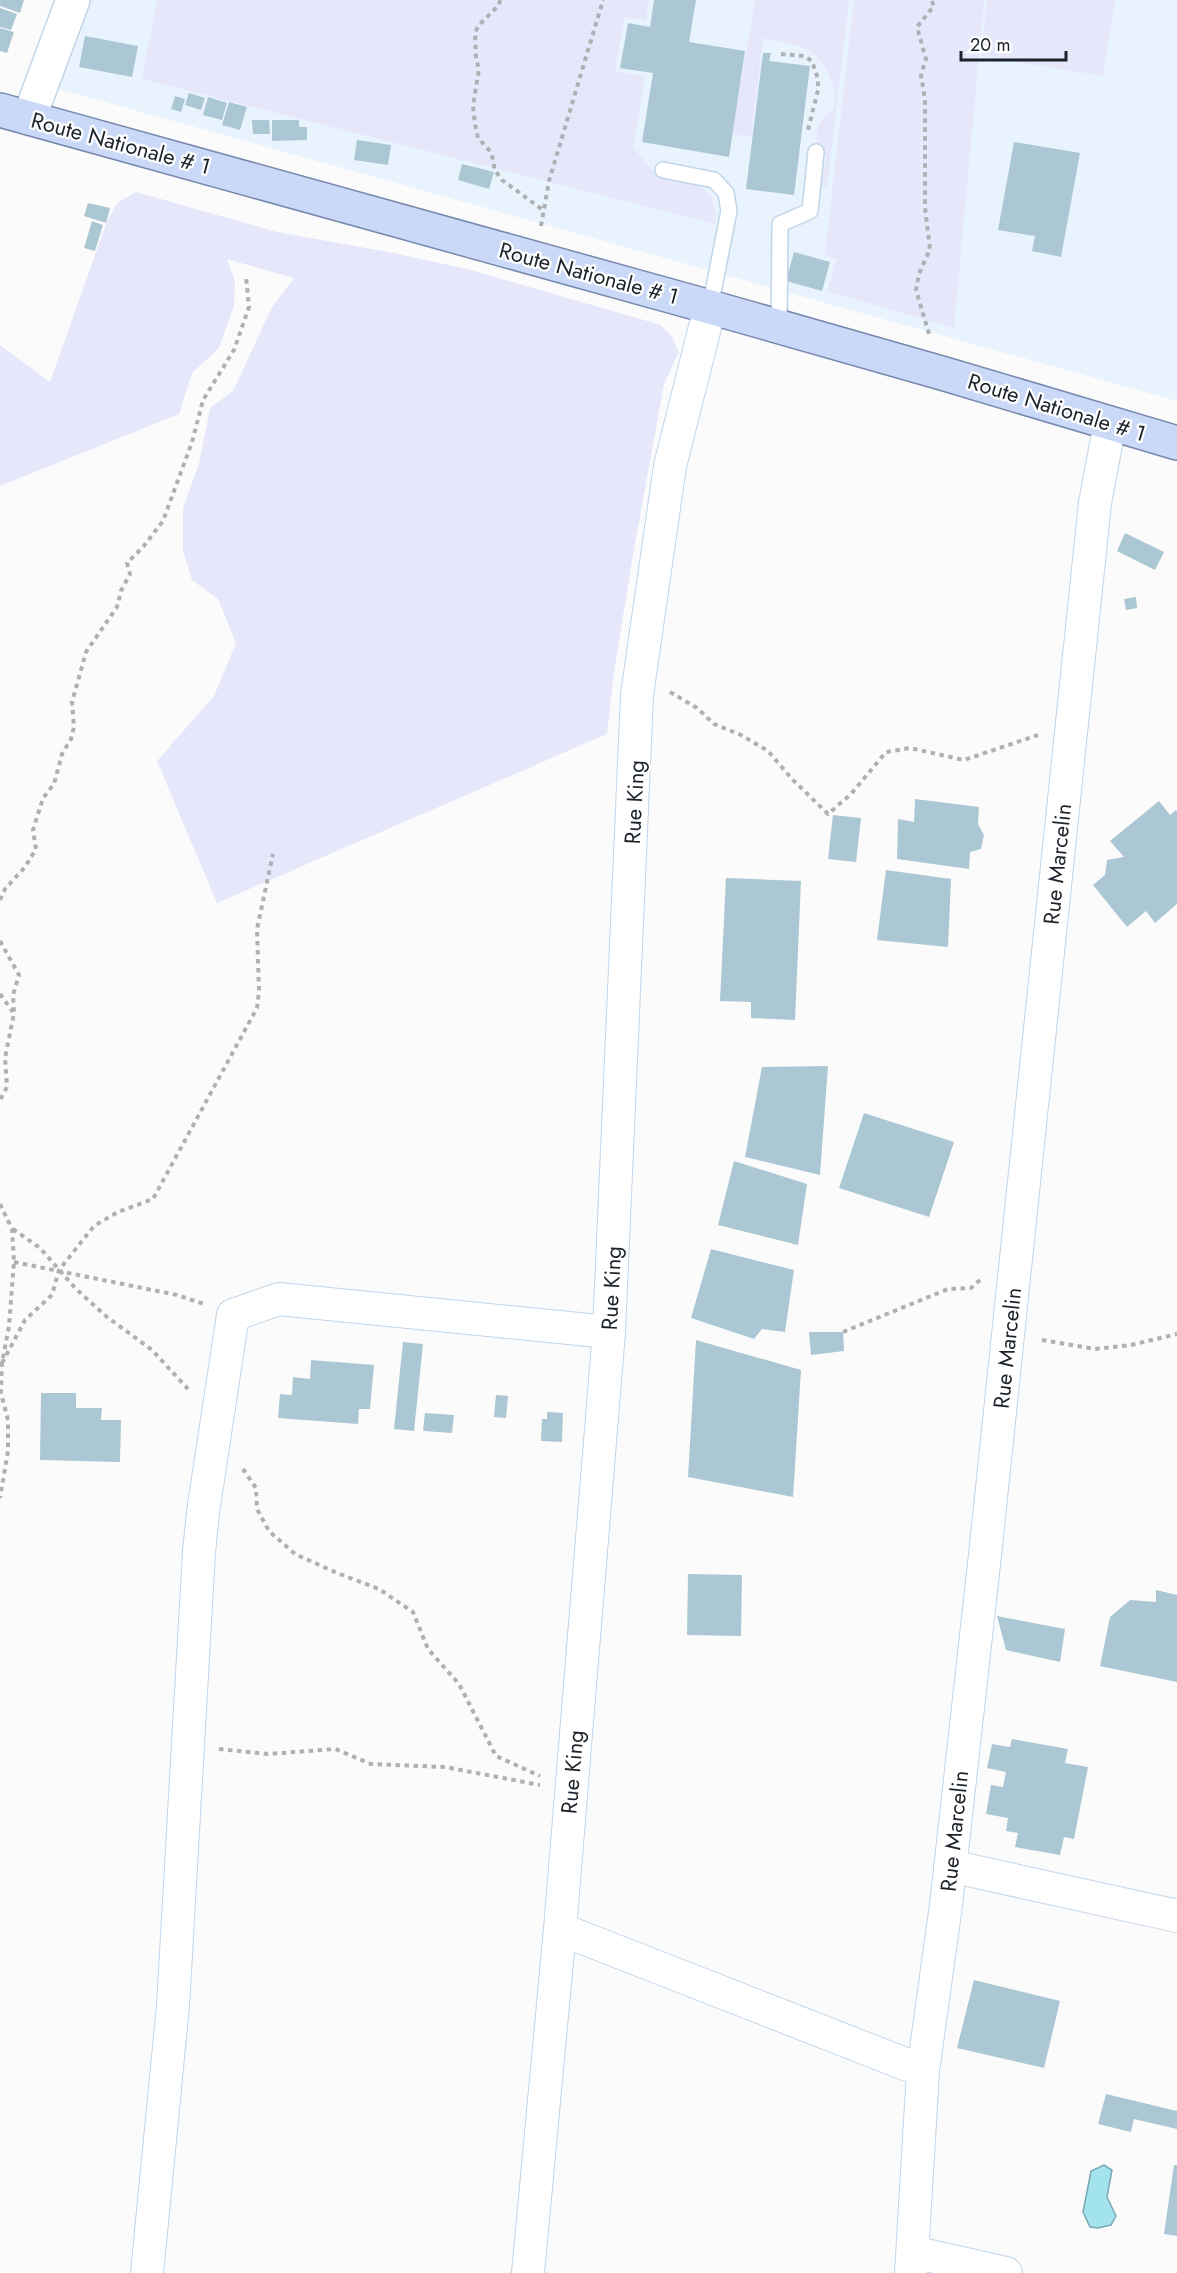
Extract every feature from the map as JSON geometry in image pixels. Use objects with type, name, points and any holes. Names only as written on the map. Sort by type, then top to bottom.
[{"type":"main road","name":"Route Nationale # 1","points":[[15,114],[710,307],[1177,443]]},
{"type":"street","points":[[15,114],[73,0]]},
{"type":"street","name":"Rue King","points":[[528,2273],[561,1929],[570,1791],[609,1332],[638,695],[670,466],[710,307]]},
{"type":"street","name":"Rue Marcelin","points":[[912,2263],[923,2071],[950,1866],[1095,503],[1110,423]]},
{"type":"street","points":[[147,2273],[173,2006],[199,1551],[233,1315],[279,1299],[609,1332]]},
{"type":"street","points":[[950,1866],[1177,1916]]},
{"type":"street","points":[[561,1929],[923,2071]]},
{"type":"street","points":[[912,2263],[1006,2273]]},
{"type":"lane","points":[[779,327],[780,224],[810,211],[816,152]]},
{"type":"lane","points":[[663,170],[714,180],[726,193],[729,211],[710,307]]},
{"type":"path","points":[[500,0],[499,5],[475,32],[476,58],[480,69],[472,106],[475,124],[478,138],[489,150],[494,161],[494,170],[502,180],[543,210]]},
{"type":"path","points":[[538,260],[543,210],[549,181],[603,0]]},
{"type":"path","points":[[931,0],[934,6],[917,27],[926,59],[921,75],[925,99],[925,208],[930,249],[919,274],[916,290],[923,318],[945,374]]},
{"type":"path","points":[[781,54],[804,56],[812,61],[818,80],[818,90],[808,127],[810,145],[816,152]]},
{"type":"path","points":[[0,900],[5,889],[25,867],[36,849],[33,830],[43,798],[54,784],[62,754],[71,739],[74,727],[72,702],[86,652],[117,607],[121,591],[130,574],[127,562],[143,547],[163,521],[192,442],[203,400],[234,350],[249,307],[246,277]]},
{"type":"path","points":[[641,675],[697,708],[714,724],[741,735],[768,751],[792,779],[828,814],[851,794],[886,752],[910,748],[964,760],[993,752],[1072,722]]},
{"type":"path","points":[[2,1363],[24,1320],[52,1295],[59,1270],[94,1226],[118,1212],[153,1199],[257,1008],[259,991],[257,929],[273,854]]},
{"type":"path","points":[[0,940],[19,975],[13,995],[14,1013],[5,1058],[7,1087],[0,1100]]},
{"type":"path","points":[[0,994],[14,1013]]},
{"type":"path","points":[[0,1204],[12,1229],[14,1262],[9,1326],[2,1363],[1,1393],[8,1420],[8,1451],[0,1498]]},
{"type":"path","points":[[12,1229],[40,1248],[107,1317],[152,1350],[196,1397],[217,1424],[256,1488],[257,1509],[269,1531],[295,1554],[337,1574],[379,1589],[413,1612],[428,1649],[459,1684],[496,1756],[570,1791]]},
{"type":"path","points":[[14,1262],[177,1295],[233,1315]]},
{"type":"path","points":[[843,1332],[948,1289],[970,1288],[980,1281],[984,1268],[1015,1271]]},
{"type":"path","points":[[1007,1341],[1043,1340],[1095,1349],[1131,1345],[1177,1334]]},
{"type":"path","points":[[188,1746],[268,1754],[335,1749],[371,1764],[445,1767],[570,1791]]},
{"type":"shaded area","points":[[87,0],[1177,0],[1177,401],[59,89]]},
{"type":"shaded area","points":[[157,0],[649,0],[646,20],[624,17],[615,72],[645,76],[633,147],[657,177],[690,183],[706,192],[712,199],[716,224],[142,79]]},
{"type":"shaded area","points":[[755,0],[849,0],[827,188],[821,185],[827,156],[819,148],[817,133],[820,123],[833,107],[835,95],[825,67],[812,52],[795,45],[763,38],[751,137],[732,134]]},
{"type":"shaded area","points":[[854,0],[984,0],[954,328],[827,291],[837,259],[825,255]]},
{"type":"shaded area","points":[[987,0],[1115,0],[1103,76],[981,56]]},
{"type":"shaded area","points":[[136,192],[277,232],[394,253],[471,270],[661,325],[672,337],[679,352],[664,384],[615,665],[607,734],[217,903],[157,761],[214,696],[236,643],[218,599],[192,580],[183,551],[183,508],[199,464],[210,408],[233,391],[272,307],[294,278],[227,259],[235,281],[234,306],[219,348],[192,373],[179,414],[0,486],[0,345],[50,382],[106,224],[117,203]]},
{"type":"water","points":[[1104,2165],[1112,2170],[1107,2197],[1116,2216],[1111,2225],[1090,2227],[1083,2212],[1091,2171]]},
{"type":"building","points":[[0,0],[24,0],[20,13],[0,6]]},
{"type":"building","points":[[654,0],[696,0],[689,42],[745,51],[729,157],[642,142],[653,73],[620,68],[628,23],[650,27]]},
{"type":"building","points":[[0,8],[17,14],[11,30],[0,27]]},
{"type":"building","points":[[0,28],[14,32],[7,53],[0,51]]},
{"type":"building","points":[[85,36],[138,46],[132,77],[79,67]]},
{"type":"building","points":[[763,53],[771,53],[769,61],[810,66],[794,195],[746,189]]},
{"type":"building","points":[[189,93],[205,98],[201,110],[185,105]]},
{"type":"building","points":[[175,96],[185,99],[181,112],[171,109]]},
{"type":"building","points":[[208,97],[227,103],[222,120],[203,115]]},
{"type":"building","points":[[229,102],[247,107],[240,130],[222,125]]},
{"type":"building","points":[[252,120],[269,120],[270,134],[253,134]]},
{"type":"building","points":[[272,120],[299,120],[299,127],[307,127],[307,140],[272,141]]},
{"type":"building","points":[[357,140],[391,145],[388,165],[354,160]]},
{"type":"building","points":[[1014,142],[1080,153],[1061,257],[1032,251],[1035,236],[998,230]]},
{"type":"building","points":[[462,164],[494,172],[489,189],[458,180]]},
{"type":"building","points":[[88,203],[110,208],[106,223],[84,216]]},
{"type":"building","points":[[92,221],[103,225],[95,251],[84,248]]},
{"type":"building","points":[[794,252],[830,262],[822,291],[786,281]]},
{"type":"building","points":[[1125,533],[1164,552],[1155,570],[1117,551]]},
{"type":"building","points":[[1136,597],[1137,608],[1126,610],[1124,599]]},
{"type":"building","points":[[915,799],[979,807],[978,824],[984,835],[981,849],[970,852],[969,869],[897,859],[898,819],[914,822]]},
{"type":"building","points":[[1159,801],[1170,815],[1176,810],[1177,812],[1177,904],[1155,923],[1146,911],[1127,927],[1093,885],[1105,875],[1107,860],[1124,857],[1110,841]]},
{"type":"building","points":[[833,815],[861,818],[856,862],[828,859]]},
{"type":"building","points":[[886,870],[951,879],[948,947],[877,940]]},
{"type":"building","points":[[726,878],[801,881],[795,1020],[751,1018],[751,1002],[720,1001]]},
{"type":"building","points":[[828,1066],[820,1175],[745,1157],[762,1067]]},
{"type":"building","points":[[864,1113],[954,1142],[929,1217],[839,1188]]},
{"type":"building","points":[[734,1161],[807,1184],[798,1245],[718,1225]]},
{"type":"building","points":[[711,1249],[794,1270],[785,1332],[762,1329],[754,1339],[691,1318]]},
{"type":"building","points":[[809,1332],[843,1332],[844,1351],[811,1355]]},
{"type":"building","points":[[696,1340],[801,1370],[793,1497],[688,1477]]},
{"type":"building","points":[[403,1342],[423,1344],[414,1431],[394,1429]]},
{"type":"building","points":[[311,1360],[374,1365],[370,1409],[359,1409],[358,1424],[278,1418],[280,1394],[292,1395],[293,1377],[310,1379]]},
{"type":"building","points":[[41,1393],[76,1393],[76,1408],[102,1408],[101,1420],[121,1420],[120,1462],[40,1460]]},
{"type":"building","points":[[496,1395],[508,1396],[506,1418],[494,1417]]},
{"type":"building","points":[[547,1412],[563,1413],[562,1442],[541,1441],[542,1419],[547,1419]]},
{"type":"building","points":[[425,1413],[454,1415],[452,1433],[423,1431]]},
{"type":"building","points":[[688,1574],[742,1575],[741,1636],[687,1635]]},
{"type":"building","points":[[1156,1590],[1177,1595],[1177,1682],[1100,1666],[1110,1617],[1130,1600],[1156,1602]]},
{"type":"building","points":[[997,1616],[1065,1629],[1060,1662],[1006,1650]]},
{"type":"building","points":[[1012,1739],[1068,1749],[1065,1763],[1088,1767],[1074,1839],[1064,1837],[1060,1855],[1015,1847],[1018,1833],[1006,1831],[1008,1818],[986,1814],[991,1785],[1003,1787],[1006,1772],[987,1768],[992,1744],[1010,1747]]},
{"type":"building","points":[[974,1980],[1060,2001],[1044,2068],[957,2048]]},
{"type":"building","points":[[1106,2094],[1177,2111],[1177,2129],[1134,2119],[1131,2132],[1098,2124]]},
{"type":"building","points":[[1174,2165],[1177,2165],[1177,2236],[1164,2234]]}]
